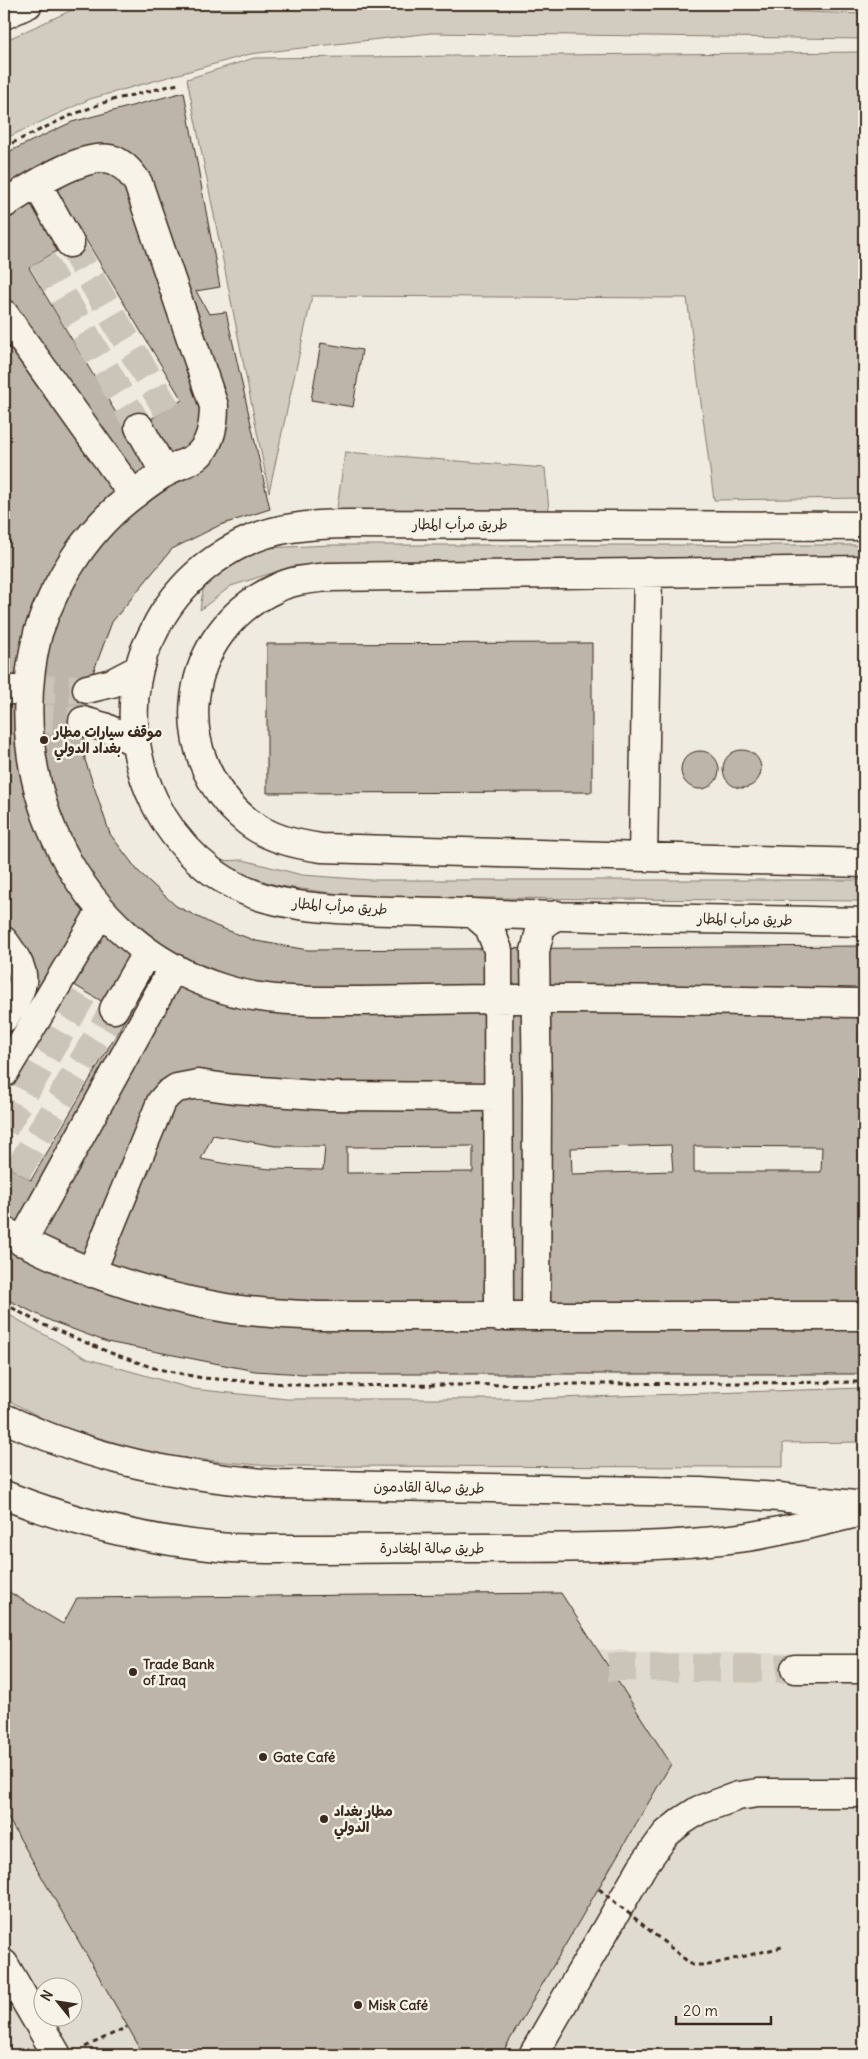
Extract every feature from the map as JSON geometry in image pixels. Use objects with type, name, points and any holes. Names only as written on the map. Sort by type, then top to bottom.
[{"type":"main road","points":[[4,15],[28,4]]},
{"type":"main road","points":[[4,204],[37,184],[83,162],[99,158],[115,161],[128,169],[138,183],[214,406],[214,424],[208,441],[197,456],[165,473],[133,494],[108,517],[85,543],[65,572],[50,602],[15,704],[34,788],[44,821],[59,853],[77,883],[100,913],[147,952],[173,968],[224,989],[259,998],[301,1001],[536,999],[864,1002]]},
{"type":"main road","points":[[37,184],[70,243]]},
{"type":"main road","points":[[4,314],[133,494]]},
{"type":"main road","points":[[139,427],[165,473]]},
{"type":"main road","name":"طريق مرأب المطار","points":[[864,526],[350,524],[289,528],[259,536],[231,549],[205,567],[183,588],[164,613],[143,654],[134,700],[139,762],[149,792],[164,819],[188,850],[206,866],[232,883],[260,896],[290,904],[321,907],[473,914],[864,922]]},
{"type":"main road","points":[[864,570],[329,577],[294,582],[278,587],[255,599],[234,616],[218,636],[205,658],[197,683],[194,709],[196,735],[202,760],[214,784],[229,804],[248,822],[263,831],[295,844],[321,848],[864,863]]},
{"type":"main road","points":[[644,857],[648,572]]},
{"type":"main road","points":[[87,689],[112,682],[139,669]]},
{"type":"main road","points":[[83,721],[104,727],[136,742]]},
{"type":"main road","points":[[4,1073],[100,913]]},
{"type":"main road","points":[[473,914],[489,927],[498,950],[498,1317]]},
{"type":"main road","points":[[536,1316],[535,950],[541,927],[556,916]]},
{"type":"main road","points":[[4,941],[17,960],[23,977],[19,995],[4,1018]]},
{"type":"main road","points":[[114,1008],[147,952]]},
{"type":"main road","points":[[173,968],[13,1237],[91,1273],[191,1302],[246,1310],[317,1316],[864,1316]]},
{"type":"main road","points":[[91,1273],[160,1102],[168,1094],[187,1085],[198,1084],[234,1089],[329,1096],[498,1097]]},
{"type":"main road","name":"طريق صالة القادمون","points":[[4,1418],[57,1441],[111,1459],[166,1471],[222,1480],[278,1484],[700,1492],[779,1497],[864,1506]]},
{"type":"main road","name":"طريق صالة المغادرة","points":[[4,1495],[53,1513],[102,1527],[219,1547],[275,1549],[614,1547],[680,1544],[781,1531],[864,1510]]},
{"type":"main road","points":[[795,1669],[864,1669]]},
{"type":"main road","points":[[533,2055],[642,1867],[666,1834],[682,1821],[706,1807],[738,1796],[758,1793],[864,1793]]},
{"type":"main road","points":[[4,1964],[67,2053]]},
{"type":"path","points":[[4,147],[67,117],[108,101],[178,84]]},
{"type":"path","points":[[4,1303],[39,1323],[111,1353],[154,1368],[202,1378],[314,1386],[864,1382]]},
{"type":"path","points":[[4,1830],[13,1828]]},
{"type":"path","points":[[599,1889],[692,1965],[710,1965],[782,1947]]},
{"type":"path","points":[[67,2053],[127,2026]]},
{"type":"shaded area","points":[[85,4],[779,4],[780,11],[864,14],[864,39],[431,33],[250,54],[90,99],[4,139],[4,41]]},
{"type":"shaded area","points":[[864,52],[864,498],[714,500],[687,298],[312,296],[269,492],[187,79],[254,58]]},
{"type":"shaded area","points":[[345,452],[545,468],[549,510],[336,515]]},
{"type":"shaded area","points":[[330,545],[864,545],[864,569],[294,566],[231,586],[200,610],[205,575],[266,548]]},
{"type":"shaded area","points":[[243,860],[302,875],[370,880],[864,880],[864,901],[362,897],[279,886],[234,871],[217,861]]},
{"type":"shaded area","points":[[4,1312],[88,1359],[193,1389],[287,1399],[527,1399],[864,1388],[864,1442],[783,1443],[783,1467],[269,1466],[162,1456],[55,1425],[4,1398]]},
{"type":"shaded area","name":"مطار بغداد الدولي","points":[[4,1589],[63,1624],[77,1598],[561,1593],[597,1649],[646,1652],[864,1654],[864,2055],[4,2055]]},
{"type":"building","name":"موقف سيارات مطار بغداد الدولي","points":[[184,92],[220,287],[196,291],[209,314],[226,312],[270,509],[220,525],[172,549],[112,622],[87,689],[83,721],[85,760],[110,834],[138,871],[176,906],[216,926],[256,941],[308,950],[864,946],[864,1374],[303,1374],[255,1371],[107,1342],[51,1321],[4,1298],[4,1164],[31,1180],[127,1016],[69,982],[4,1094],[4,154],[72,122]],"holes":[[[83,235],[182,400],[128,433],[29,268]],[[213,1135],[275,1146],[325,1146],[323,1170],[270,1169],[201,1159]],[[671,1145],[673,1171],[572,1174],[571,1148]],[[473,1146],[473,1172],[347,1173],[347,1147]],[[694,1146],[822,1147],[821,1172],[694,1172]]]},
{"type":"building","points":[[321,343],[362,350],[353,407],[311,400]]},
{"type":"building","points":[[592,643],[592,792],[267,793],[267,644]]},
{"type":"building","points":[[742,750],[755,756],[761,769],[755,782],[742,788],[729,782],[723,769],[729,756]]},
{"type":"building","points":[[700,751],[713,757],[719,770],[713,783],[700,789],[687,783],[681,770],[687,757]]},
{"type":"building","points":[[864,755],[864,782],[858,769],[859,762]]},
{"type":"building","name":"مطار بغداد الدولي","points":[[4,1589],[63,1624],[77,1598],[561,1593],[671,1764],[501,2055],[144,2055],[4,1811]]},
{"type":"tunnel","points":[[70,243],[167,410]]},
{"type":"tunnel","points":[[42,260],[139,427]]},
{"type":"tunnel","points":[[27,690],[87,689]]},
{"type":"tunnel","points":[[25,717],[83,721]]},
{"type":"tunnel","points":[[4,1128],[85,991]]},
{"type":"tunnel","points":[[17,1172],[114,1009]]},
{"type":"tunnel","points":[[608,1667],[795,1669]]},
{"type":"place","name":"موقف سيارات مطار بغداد الدولي","points":[[44,740]]},
{"type":"place","name":"Trade Bank of Iraq","points":[[133,1672]]},
{"type":"place","name":"Gate Café","points":[[263,1757]]},
{"type":"place","name":"مطار بغداد الدولي","points":[[324,1819]]},
{"type":"place","name":"Misk Café","points":[[358,2005]]}]
